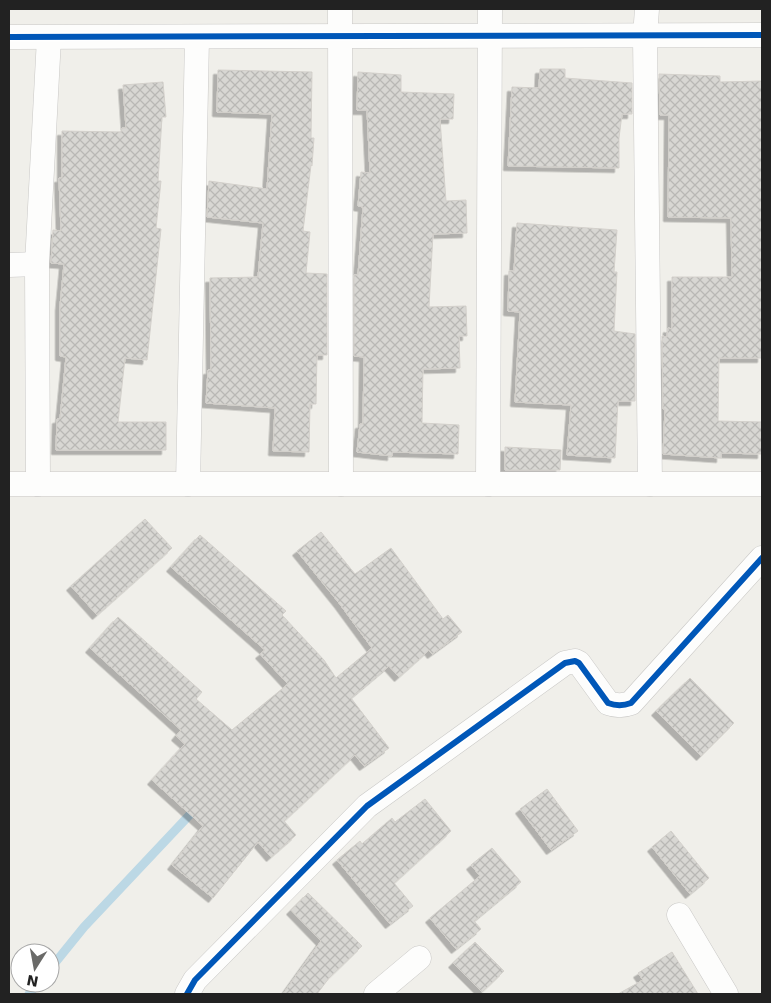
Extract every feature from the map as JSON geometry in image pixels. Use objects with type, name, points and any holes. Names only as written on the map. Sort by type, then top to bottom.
[{"type":"street","points":[[340,9],[341,484]]},
{"type":"street","points":[[488,484],[490,9]]},
{"type":"street","points":[[647,9],[645,36],[650,484]]},
{"type":"street","points":[[9,37],[762,35]]},
{"type":"street","points":[[38,484],[37,264],[49,38]]},
{"type":"street","points":[[188,484],[197,38]]},
{"type":"street","points":[[9,265],[37,264]]},
{"type":"street","points":[[9,484],[762,484]]},
{"type":"street","points":[[187,994],[195,980],[367,806],[565,663],[575,661],[579,663],[608,703],[614,706],[624,706],[631,703],[762,558]]},
{"type":"street","points":[[679,914],[726,994]]},
{"type":"street","points":[[376,994],[419,958]]},
{"type":"building","points":[[540,69],[565,69],[565,78],[632,83],[632,114],[622,114],[619,138],[619,168],[508,166],[512,87],[539,88]]},
{"type":"building","points":[[218,70],[312,72],[311,138],[314,138],[303,231],[310,232],[306,273],[327,274],[327,355],[317,355],[316,404],[310,404],[309,452],[273,451],[275,408],[206,403],[208,370],[211,370],[210,278],[258,277],[263,223],[207,217],[209,181],[267,189],[272,114],[217,112]]},
{"type":"building","points":[[358,72],[401,75],[401,92],[454,94],[453,119],[440,119],[446,201],[466,200],[467,233],[433,234],[429,307],[466,306],[467,336],[459,336],[460,368],[423,369],[422,423],[459,425],[458,454],[392,452],[392,456],[357,452],[360,424],[363,424],[364,357],[354,356],[354,275],[358,275],[363,207],[358,206],[361,172],[370,173],[367,110],[357,110]]},
{"type":"building","points":[[659,74],[720,76],[720,82],[762,81],[762,358],[719,358],[718,421],[762,422],[762,454],[721,453],[721,458],[663,454],[665,409],[663,409],[662,336],[667,337],[668,328],[672,329],[672,277],[732,277],[731,218],[668,217],[669,115],[660,115]]},
{"type":"building","points":[[163,82],[166,117],[162,117],[158,181],[161,181],[156,228],[161,229],[147,360],[125,358],[118,422],[166,422],[166,450],[56,450],[57,419],[60,419],[66,357],[60,356],[60,306],[64,264],[51,263],[53,230],[61,231],[59,178],[62,178],[62,131],[121,132],[122,128],[126,128],[123,85]]},
{"type":"building","points":[[517,223],[617,230],[614,272],[617,272],[614,331],[635,334],[635,401],[618,401],[615,458],[567,455],[571,405],[515,402],[520,312],[508,311],[509,271],[514,271]]},
{"type":"building","points":[[505,447],[561,450],[560,470],[505,470]]},
{"type":"building","points":[[145,519],[172,548],[97,615],[71,586]]},
{"type":"building","points":[[321,532],[355,574],[391,548],[443,619],[448,615],[462,632],[432,654],[429,650],[399,677],[389,666],[351,698],[389,748],[364,766],[355,755],[284,821],[296,835],[271,857],[258,842],[213,898],[172,865],[203,826],[152,780],[185,744],[176,736],[181,730],[90,648],[118,617],[202,692],[196,699],[232,730],[288,684],[260,654],[265,650],[171,567],[200,535],[286,611],[282,615],[324,660],[336,678],[372,648],[297,551]]},
{"type":"building","points":[[690,678],[734,723],[701,756],[656,711]]},
{"type":"building","points":[[547,789],[578,831],[551,850],[520,809]]},
{"type":"building","points":[[425,799],[451,831],[394,883],[413,906],[390,924],[337,860],[360,841],[362,844],[392,818],[395,822]]},
{"type":"building","points":[[671,831],[709,878],[690,894],[652,847]]},
{"type":"building","points":[[492,848],[521,882],[474,921],[481,929],[456,949],[430,918],[480,876],[471,865]]},
{"type":"building","points":[[308,893],[362,946],[329,978],[317,994],[283,994],[321,941],[291,910]]},
{"type":"building","points":[[475,942],[504,971],[482,992],[453,963]]},
{"type":"building","points":[[672,952],[698,994],[618,994],[643,980],[638,973]]},
{"type":"waterway","points":[[60,957],[84,927],[198,806]]},
{"type":"cycle path","points":[[9,37],[762,35]]},
{"type":"cycle path","points":[[187,994],[195,980],[367,806],[565,663],[575,661],[579,663],[608,703],[614,705],[631,703],[762,558]]}]
